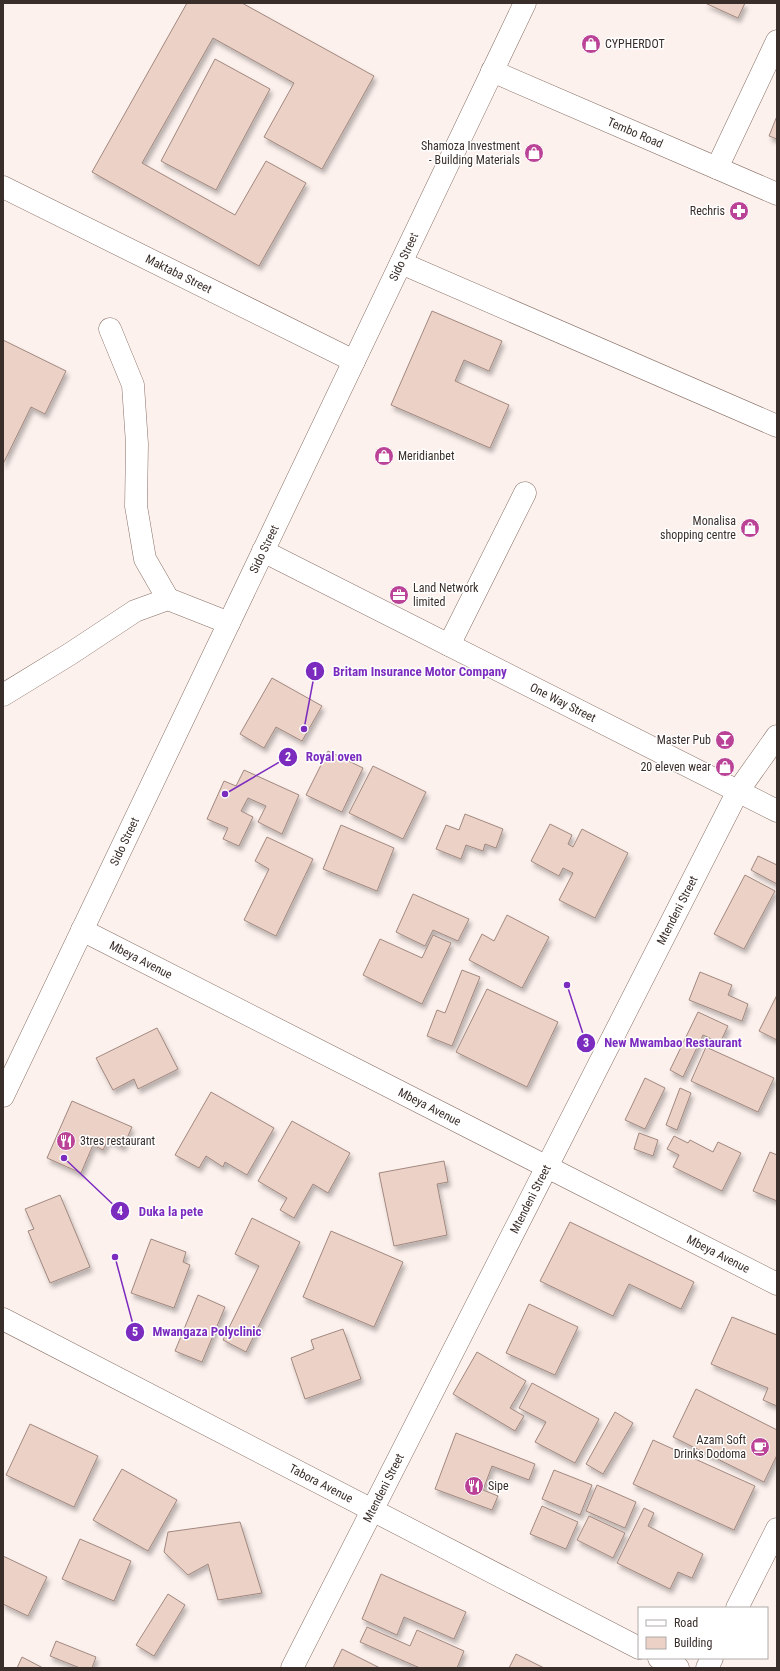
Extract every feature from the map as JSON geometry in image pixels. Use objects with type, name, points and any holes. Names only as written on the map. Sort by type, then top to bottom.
[{"type":"street","name":"Sido Street","points":[[3,1096],[525,3]]},
{"type":"street","points":[[717,168],[777,41]]},
{"type":"street","name":"Tembo Road","points":[[492,71],[777,194]]},
{"type":"street","name":"Maktaba Street","points":[[3,187],[354,361]]},
{"type":"street","points":[[401,262],[777,426]]},
{"type":"street","points":[[110,329],[133,385],[137,444],[136,506],[145,559],[168,599],[229,623]]},
{"type":"street","points":[[448,645],[525,493]]},
{"type":"street","name":"One Way Street","points":[[263,551],[777,811]]},
{"type":"street","points":[[3,695],[70,654],[135,611],[168,599]]},
{"type":"street","name":"Mtendeni Street","points":[[292,1668],[738,791],[777,736]]},
{"type":"street","name":"Mbeya Avenue","points":[[82,930],[777,1284]]},
{"type":"street","name":"Tabora Avenue","points":[[3,1319],[638,1647]]},
{"type":"street","points":[[738,1607],[777,1529]]},
{"type":"street","points":[[661,1659],[678,1668]]},
{"type":"building","points":[[187,3],[242,3],[374,76],[322,169],[264,137],[294,83],[213,38],[142,163],[235,215],[266,161],[306,183],[259,266],[92,172]]},
{"type":"building","points":[[705,3],[745,3],[738,18]]},
{"type":"building","points":[[215,59],[270,89],[216,190],[161,161]]},
{"type":"building","points":[[777,116],[777,139],[769,136]]},
{"type":"building","points":[[432,311],[502,341],[489,371],[464,360],[455,381],[509,405],[490,448],[391,405]]},
{"type":"building","points":[[3,340],[66,371],[45,414],[31,407],[3,464]]},
{"type":"building","points":[[272,678],[322,706],[302,741],[276,727],[264,748],[240,734]]},
{"type":"building","points":[[328,751],[363,768],[342,812],[306,795]]},
{"type":"building","points":[[373,766],[426,792],[403,839],[349,813]]},
{"type":"building","points":[[244,770],[299,795],[282,834],[258,822],[266,806],[248,798],[241,811],[253,817],[239,846],[223,839],[228,828],[207,819],[224,781],[236,786]]},
{"type":"building","points":[[465,814],[503,829],[496,848],[485,844],[483,851],[466,845],[461,859],[436,849],[446,825],[459,830]]},
{"type":"building","points":[[550,824],[572,835],[568,844],[573,847],[582,829],[628,853],[595,918],[559,900],[573,873],[563,868],[559,876],[531,861]]},
{"type":"building","points":[[341,825],[394,848],[377,891],[323,869]]},
{"type":"building","points":[[267,837],[313,859],[276,936],[244,920],[269,869],[255,861]]},
{"type":"building","points":[[758,856],[777,865],[777,884],[751,870]]},
{"type":"building","points":[[745,875],[775,891],[744,949],[714,934]]},
{"type":"building","points":[[413,894],[469,919],[458,941],[433,930],[425,946],[396,932]]},
{"type":"building","points":[[507,915],[549,937],[522,988],[469,960],[482,934],[494,941]]},
{"type":"building","points":[[433,935],[451,943],[422,1004],[363,975],[380,939],[422,958]]},
{"type":"building","points":[[462,970],[480,977],[452,1046],[427,1036],[437,1010],[445,1013]]},
{"type":"building","points":[[700,972],[732,985],[728,995],[748,1004],[742,1021],[689,1000]]},
{"type":"building","points":[[487,989],[558,1022],[527,1087],[456,1052]]},
{"type":"building","points":[[777,995],[777,1040],[759,1031]]},
{"type":"building","points":[[698,1012],[728,1026],[720,1043],[703,1035],[683,1077],[670,1070]]},
{"type":"building","points":[[157,1028],[178,1069],[138,1089],[134,1079],[113,1090],[96,1058]]},
{"type":"building","points":[[706,1047],[774,1078],[758,1112],[691,1081]]},
{"type":"building","points":[[645,1078],[665,1088],[645,1129],[625,1120]]},
{"type":"building","points":[[680,1088],[691,1093],[677,1130],[666,1125]]},
{"type":"building","points":[[211,1092],[274,1128],[247,1175],[225,1162],[223,1167],[206,1156],[199,1168],[175,1155]]},
{"type":"building","points":[[72,1101],[132,1127],[123,1147],[108,1140],[103,1150],[93,1145],[81,1173],[47,1158]]},
{"type":"building","points":[[292,1121],[350,1153],[328,1193],[313,1184],[294,1218],[280,1210],[287,1198],[258,1181]]},
{"type":"building","points":[[639,1133],[658,1140],[653,1156],[634,1149]]},
{"type":"building","points":[[674,1136],[688,1143],[690,1140],[713,1152],[718,1142],[741,1153],[722,1191],[673,1167],[679,1155],[667,1149]]},
{"type":"building","points":[[770,1152],[777,1155],[777,1201],[753,1191]]},
{"type":"building","points":[[444,1161],[448,1182],[437,1184],[447,1235],[394,1246],[379,1173]]},
{"type":"building","points":[[60,1195],[90,1267],[50,1283],[28,1231],[34,1229],[25,1209]]},
{"type":"building","points":[[252,1218],[300,1242],[246,1352],[223,1340],[259,1266],[235,1254]]},
{"type":"building","points":[[570,1222],[694,1282],[681,1309],[629,1284],[613,1316],[540,1281]]},
{"type":"building","points":[[331,1231],[403,1262],[374,1327],[303,1297]]},
{"type":"building","points":[[151,1239],[186,1252],[183,1262],[190,1265],[174,1308],[131,1293]]},
{"type":"building","points":[[198,1295],[225,1307],[202,1362],[175,1351]]},
{"type":"building","points":[[529,1304],[578,1327],[555,1375],[506,1353]]},
{"type":"building","points":[[732,1317],[777,1335],[777,1406],[763,1400],[768,1388],[711,1364]]},
{"type":"building","points":[[343,1329],[361,1379],[305,1399],[291,1358],[314,1349],[311,1340]]},
{"type":"building","points":[[477,1352],[526,1381],[510,1408],[524,1416],[515,1431],[453,1394]]},
{"type":"building","points":[[532,1383],[599,1419],[575,1463],[535,1442],[546,1422],[519,1408]]},
{"type":"building","points":[[696,1389],[777,1430],[777,1455],[764,1482],[673,1437]]},
{"type":"building","points":[[615,1412],[633,1423],[603,1474],[586,1464]]},
{"type":"building","points":[[30,1424],[98,1456],[74,1507],[6,1475]]},
{"type":"building","points":[[456,1433],[535,1464],[529,1480],[492,1466],[483,1490],[498,1496],[492,1510],[435,1489]]},
{"type":"building","points":[[653,1440],[755,1486],[734,1530],[633,1484]]},
{"type":"building","points":[[122,1469],[177,1500],[148,1551],[93,1520]]},
{"type":"building","points":[[554,1470],[592,1485],[580,1515],[542,1499]]},
{"type":"building","points":[[597,1485],[636,1502],[625,1528],[586,1511]]},
{"type":"building","points":[[542,1506],[578,1522],[566,1549],[530,1534]]},
{"type":"building","points":[[644,1508],[654,1513],[648,1526],[703,1554],[692,1578],[678,1572],[670,1589],[617,1563]]},
{"type":"building","points":[[589,1516],[625,1533],[613,1558],[577,1540]]},
{"type":"building","points":[[240,1522],[262,1593],[218,1600],[208,1564],[188,1575],[164,1552],[168,1532]]},
{"type":"building","points":[[80,1539],[131,1561],[114,1601],[62,1579]]},
{"type":"building","points":[[3,1556],[47,1577],[28,1616],[3,1604]]},
{"type":"building","points":[[381,1574],[466,1612],[454,1639],[404,1617],[397,1635],[362,1619]]},
{"type":"building","points":[[168,1594],[185,1605],[154,1656],[136,1645]]},
{"type":"building","points":[[367,1627],[410,1646],[417,1630],[464,1651],[457,1668],[420,1668],[360,1642]]},
{"type":"building","points":[[56,1641],[96,1657],[92,1668],[80,1668],[50,1656]]},
{"type":"building","points":[[342,1649],[380,1668],[333,1668]]},
{"type":"building","points":[[516,1654],[544,1668],[509,1668]]},
{"type":"building","points":[[22,1657],[43,1668],[17,1668]]},
{"type":"place","name":"CYPHERDOT","points":[[591,44]]},
{"type":"place","name":"Shamoza Investment - Building Materials","points":[[534,153]]},
{"type":"place","name":"Rechris","points":[[739,211]]},
{"type":"place","name":"Meridianbet","points":[[384,456]]},
{"type":"place","name":"Monalisa shopping centre","points":[[750,528]]},
{"type":"place","name":"Land Network limited","points":[[399,595]]},
{"type":"place","name":"Britam Insurance Motor Company","points":[[304,729]]},
{"type":"place","name":"Master Pub","points":[[725,740]]},
{"type":"place","name":"20 eleven wear","points":[[725,767]]},
{"type":"place","name":"Royal oven","points":[[225,794]]},
{"type":"place","name":"New Mwambao Restaurant","points":[[567,985]]},
{"type":"place","name":"3tres restaurant","points":[[66,1141]]},
{"type":"place","name":"Duka la pete","points":[[64,1158]]},
{"type":"place","name":"Mwangaza Polyclinic","points":[[115,1257]]},
{"type":"place","name":"Azam Soft Drinks Dodoma","points":[[760,1447]]},
{"type":"place","name":"Sipe","points":[[474,1486]]}]
